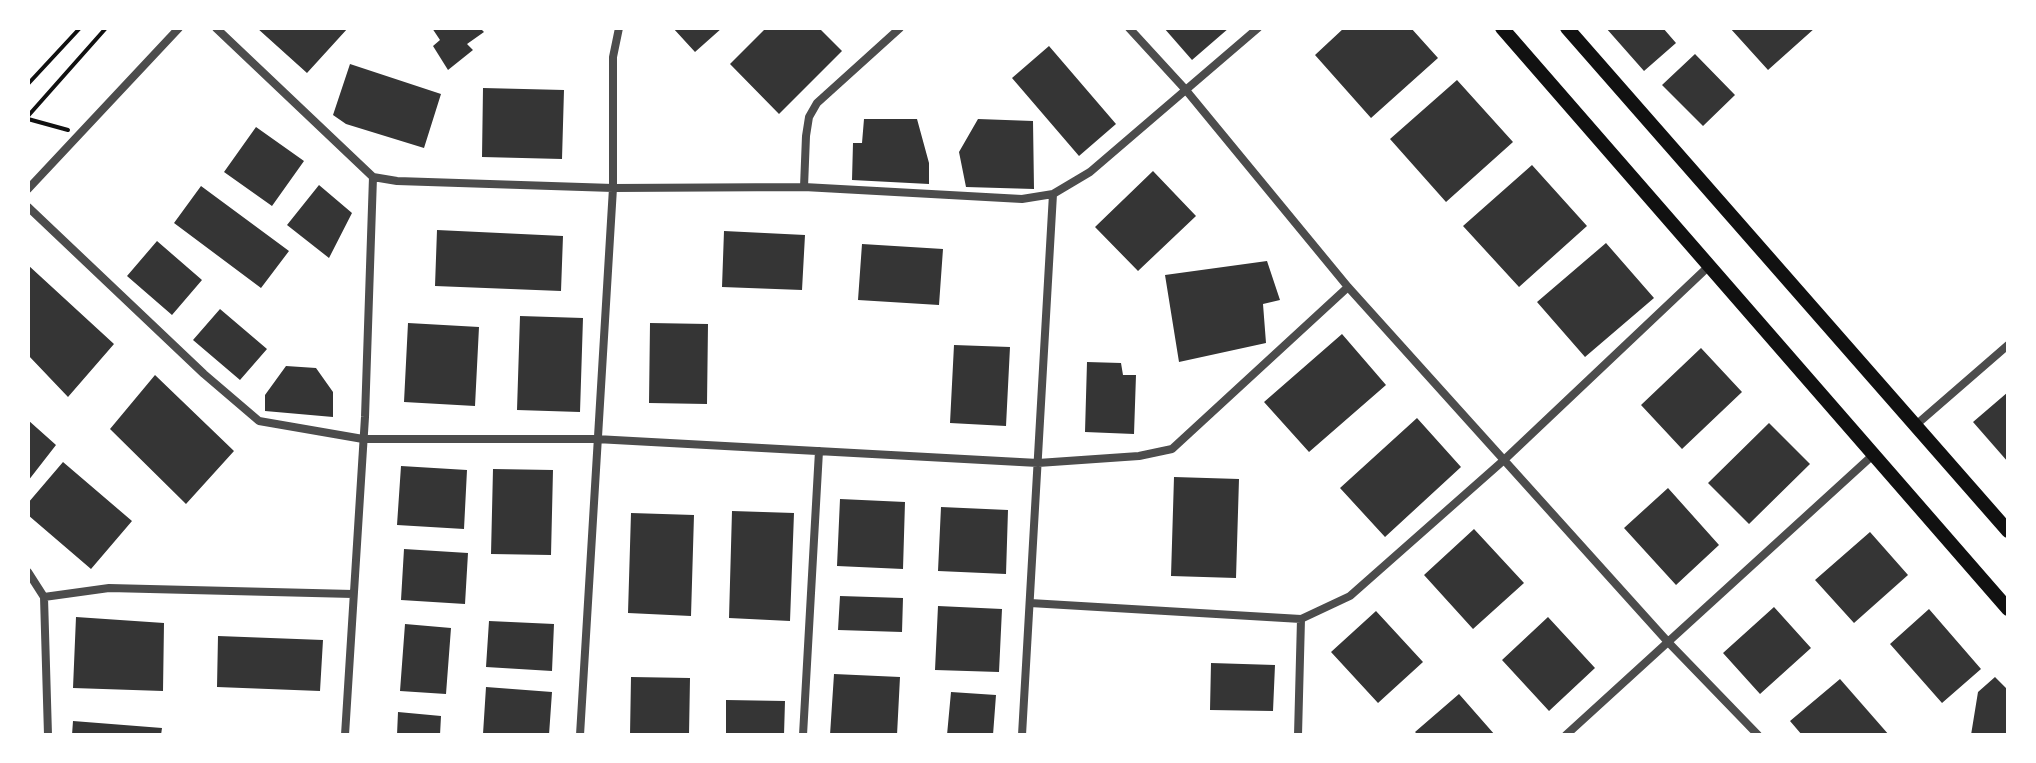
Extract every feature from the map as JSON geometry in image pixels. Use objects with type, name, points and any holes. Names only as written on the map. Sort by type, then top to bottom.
[{"type":"main road","points":[[1502,28],[2008,609]]},
{"type":"main road","points":[[1567,28],[2008,531]]},
{"type":"street","points":[[28,189],[179,28]]},
{"type":"street","points":[[216,28],[373,177],[397,181],[613,188],[804,187],[1022,199],[1053,194],[1099,164],[1258,28]]},
{"type":"street","points":[[580,735],[613,188],[613,57],[619,28]]},
{"type":"street","points":[[804,187],[806,136],[809,117],[817,103],[900,28]]},
{"type":"street","points":[[1129,28],[1185,89],[1348,287],[1668,642],[1758,735]]},
{"type":"street","points":[[345,735],[363,439],[373,177]]},
{"type":"street","points":[[1022,735],[1053,194]]},
{"type":"street","points":[[28,207],[204,374],[259,421],[363,439],[596,439],[1038,463],[1139,456],[1172,449],[1348,287]]},
{"type":"street","points":[[1030,603],[1301,619],[1350,596],[1504,460],[1709,266]]},
{"type":"street","points":[[1917,424],[2008,345]]},
{"type":"street","points":[[803,735],[819,451]]},
{"type":"street","points":[[1566,735],[1873,455]]},
{"type":"street","points":[[28,572],[44,597],[48,735]]},
{"type":"street","points":[[44,597],[109,588],[353,594]]},
{"type":"street","points":[[1298,735],[1301,619]]},
{"type":"path","points":[[28,84],[80,28]]},
{"type":"path","points":[[80,134],[28,118],[106,28]]},
{"type":"building","points":[[257,28],[348,28],[307,73]]},
{"type":"building","points":[[432,28],[480,28],[484,32],[467,44],[473,50],[448,70],[433,46],[440,40]]},
{"type":"building","points":[[673,28],[722,28],[695,52]]},
{"type":"building","points":[[766,28],[819,28],[842,51],[779,114],[730,64]]},
{"type":"building","points":[[1164,28],[1229,28],[1192,60]]},
{"type":"building","points":[[1344,28],[1411,28],[1438,58],[1371,118],[1315,55]]},
{"type":"building","points":[[1606,28],[1663,28],[1676,43],[1644,71]]},
{"type":"building","points":[[1730,28],[1815,28],[1768,70]]},
{"type":"building","points":[[1049,46],[1116,124],[1079,156],[1012,78]]},
{"type":"building","points":[[1695,54],[1735,95],[1703,126],[1662,85]]},
{"type":"building","points":[[350,64],[441,94],[424,148],[346,124],[333,115]]},
{"type":"building","points":[[1457,80],[1513,142],[1446,202],[1390,139]]},
{"type":"building","points":[[483,88],[564,90],[562,159],[482,157]]},
{"type":"building","points":[[864,119],[917,119],[929,163],[929,184],[852,180],[853,143],[862,143]]},
{"type":"building","points":[[978,119],[1033,121],[1034,189],[966,187],[959,152]]},
{"type":"building","points":[[256,127],[304,161],[272,206],[224,172]]},
{"type":"building","points":[[1532,165],[1587,226],[1519,287],[1463,226]]},
{"type":"building","points":[[1153,171],[1196,216],[1138,271],[1095,227]]},
{"type":"building","points":[[319,185],[352,213],[329,258],[287,225]]},
{"type":"building","points":[[201,186],[289,251],[261,288],[174,223]]},
{"type":"building","points":[[437,230],[563,236],[561,291],[435,286]]},
{"type":"building","points":[[724,231],[805,235],[802,290],[722,287]]},
{"type":"building","points":[[157,241],[202,280],[172,315],[127,276]]},
{"type":"building","points":[[1606,243],[1654,298],[1585,357],[1537,302]]},
{"type":"building","points":[[862,244],[943,249],[939,305],[858,300]]},
{"type":"building","points":[[1267,261],[1280,300],[1263,304],[1266,343],[1179,362],[1165,275]]},
{"type":"building","points":[[28,265],[114,344],[68,397],[28,355]]},
{"type":"building","points":[[220,309],[267,349],[240,380],[193,340]]},
{"type":"building","points":[[520,316],[583,318],[580,412],[517,410]]},
{"type":"building","points":[[408,323],[479,327],[475,406],[404,402]]},
{"type":"building","points":[[650,323],[708,324],[707,404],[649,403]]},
{"type":"building","points":[[1342,334],[1386,385],[1309,452],[1264,402]]},
{"type":"building","points":[[954,345],[1010,347],[1006,426],[950,423]]},
{"type":"building","points":[[1701,348],[1742,392],[1682,449],[1641,405]]},
{"type":"building","points":[[1087,362],[1121,363],[1123,375],[1136,375],[1134,434],[1085,432]]},
{"type":"building","points":[[286,366],[316,368],[333,392],[333,417],[265,411],[265,395]]},
{"type":"building","points":[[155,375],[234,451],[186,504],[110,429]]},
{"type":"building","points":[[2008,392],[2008,462],[1973,422]]},
{"type":"building","points":[[1417,418],[1461,467],[1385,537],[1340,488]]},
{"type":"building","points":[[28,420],[56,445],[28,481]]},
{"type":"building","points":[[1769,423],[1810,464],[1749,524],[1708,483]]},
{"type":"building","points":[[63,462],[132,521],[91,569],[28,515],[28,503]]},
{"type":"building","points":[[401,466],[467,470],[464,529],[397,525]]},
{"type":"building","points":[[493,469],[553,470],[551,555],[491,554]]},
{"type":"building","points":[[1174,477],[1239,479],[1236,578],[1171,576]]},
{"type":"building","points":[[1668,488],[1719,545],[1676,585],[1624,528]]},
{"type":"building","points":[[840,499],[905,502],[903,569],[837,566]]},
{"type":"building","points":[[941,507],[1008,510],[1006,574],[938,571]]},
{"type":"building","points":[[732,511],[794,513],[790,621],[729,618]]},
{"type":"building","points":[[631,513],[694,515],[691,616],[628,613]]},
{"type":"building","points":[[1474,529],[1524,583],[1473,629],[1424,575]]},
{"type":"building","points":[[1870,532],[1908,575],[1854,623],[1815,580]]},
{"type":"building","points":[[404,549],[468,553],[465,604],[401,600]]},
{"type":"building","points":[[840,596],[903,598],[902,632],[838,630]]},
{"type":"building","points":[[938,606],[1002,609],[999,672],[935,670]]},
{"type":"building","points":[[1774,607],[1811,648],[1760,694],[1723,653]]},
{"type":"building","points":[[1929,609],[1981,669],[1942,703],[1890,644]]},
{"type":"building","points":[[1376,611],[1423,662],[1378,703],[1331,652]]},
{"type":"building","points":[[76,617],[164,623],[163,691],[73,688]]},
{"type":"building","points":[[1548,617],[1595,668],[1549,711],[1502,660]]},
{"type":"building","points":[[489,621],[554,624],[552,671],[486,667]]},
{"type":"building","points":[[405,624],[451,628],[446,694],[400,691]]},
{"type":"building","points":[[218,636],[323,640],[320,691],[217,687]]},
{"type":"building","points":[[1211,663],[1275,665],[1273,711],[1210,710]]},
{"type":"building","points":[[834,674],[900,677],[897,735],[830,735]]},
{"type":"building","points":[[631,677],[690,678],[689,735],[630,735]]},
{"type":"building","points":[[1995,677],[2008,690],[2008,735],[1971,735],[1978,692]]},
{"type":"building","points":[[1840,679],[1889,735],[1802,735],[1790,721]]},
{"type":"building","points":[[486,687],[552,692],[549,735],[483,734]]},
{"type":"building","points":[[951,692],[996,695],[993,735],[947,735]]},
{"type":"building","points":[[1459,694],[1495,735],[1418,735],[1415,732]]},
{"type":"building","points":[[726,700],[785,701],[784,735],[726,735]]},
{"type":"building","points":[[398,712],[441,716],[440,735],[397,735]]},
{"type":"building","points":[[73,721],[162,728],[161,735],[72,735]]}]
